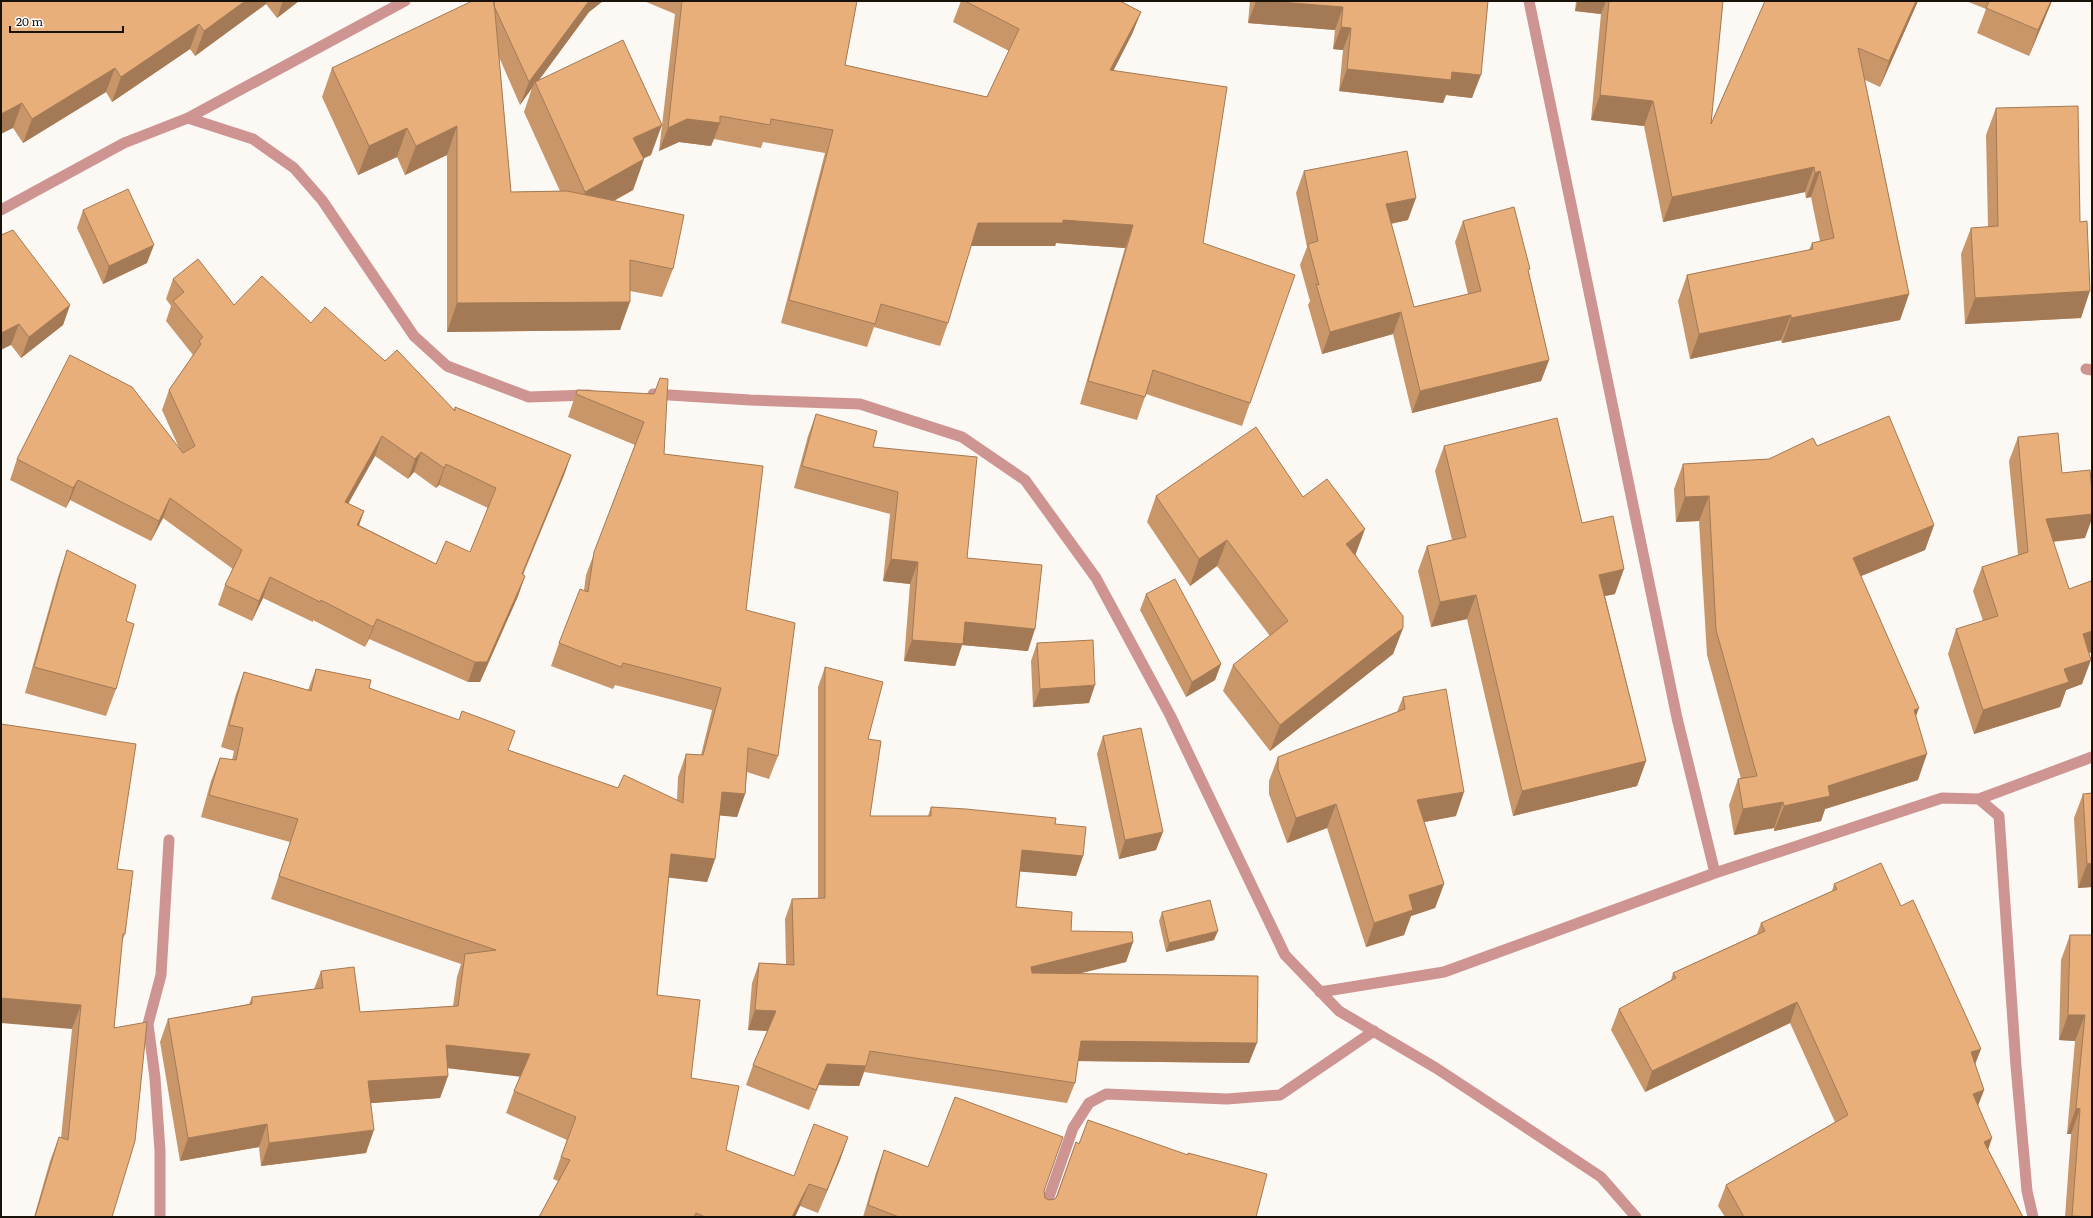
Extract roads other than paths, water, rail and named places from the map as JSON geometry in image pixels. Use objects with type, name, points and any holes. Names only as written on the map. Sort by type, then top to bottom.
[{"type":"street","points":[[1,210],[124,143],[188,118],[405,1]]},
{"type":"street","points":[[1529,1],[1677,718],[1715,874]]},
{"type":"street","points":[[188,118],[253,139],[294,168],[322,200],[414,336],[447,366],[529,397],[604,394]]},
{"type":"street","points":[[641,393],[750,400],[860,404],[962,437],[1025,480],[1096,578],[1170,715],[1285,955],[1339,1011],[1436,1068],[1601,1177],[1636,1217]]},
{"type":"street","points":[[1320,992],[1444,972],[1715,874],[1942,798],[1979,799],[2092,757]]},
{"type":"street","points":[[1979,799],[1999,816],[2016,1066],[2027,1191],[2033,1217]]},
{"type":"street","points":[[160,1217],[160,1151],[155,1078],[148,1024],[161,976],[169,840]]},
{"type":"street","points":[[1042,1217],[1073,1128],[1089,1102],[1106,1094],[1227,1099],[1280,1095],[1374,1031]]}]
